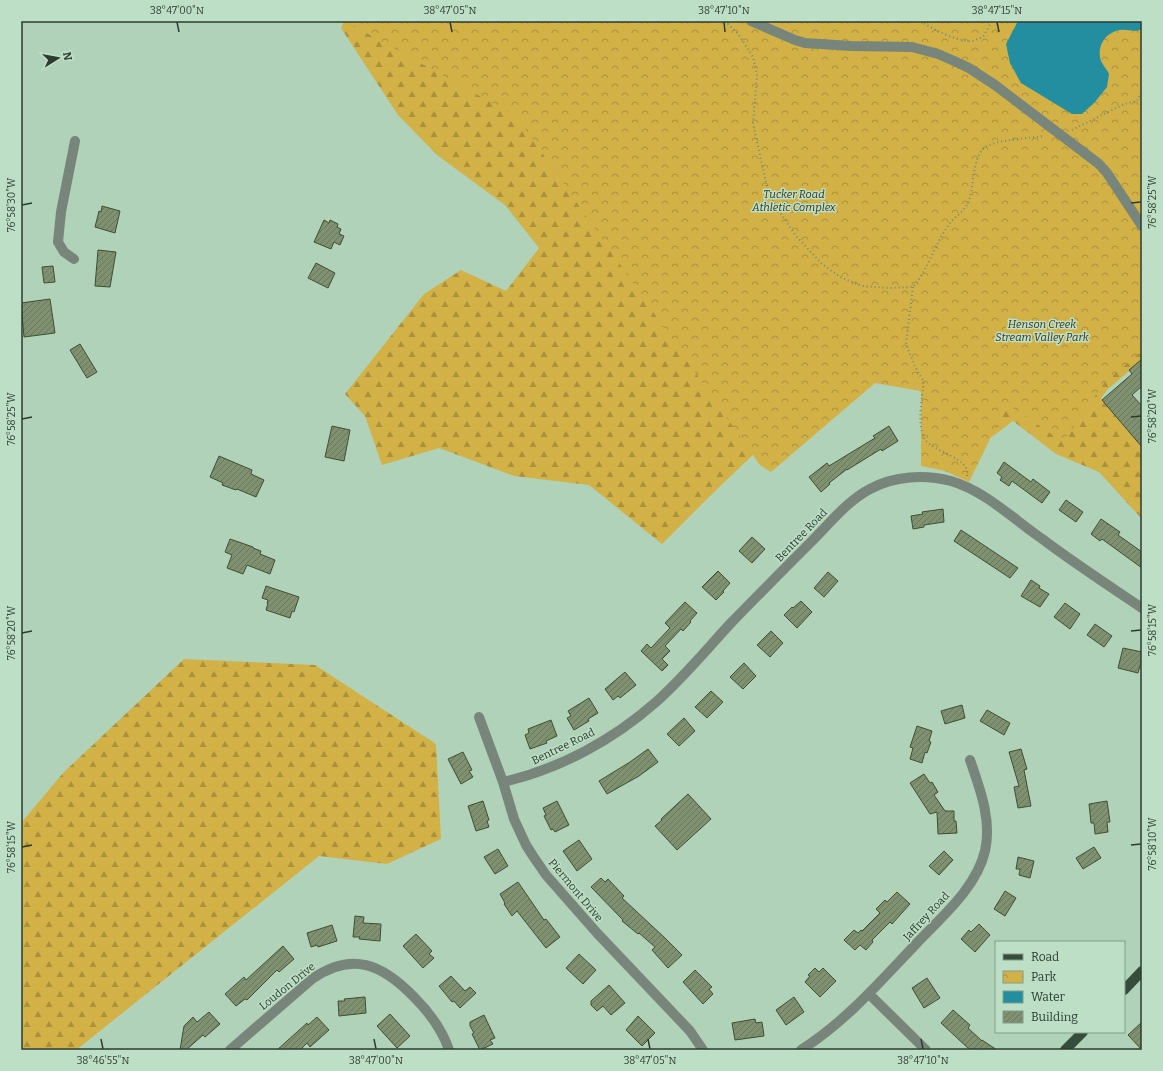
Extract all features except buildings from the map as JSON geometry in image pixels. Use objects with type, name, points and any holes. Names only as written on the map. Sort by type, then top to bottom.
[{"type":"main road","points":[[1125,989],[1142,971]]},
{"type":"main road","points":[[1066,1050],[1082,1033]]},
{"type":"street","points":[[751,21],[805,43],[912,47],[938,54],[969,68],[1064,130],[1100,164],[1142,226]]},
{"type":"street","points":[[74,259],[64,252],[58,242],[61,212],[75,140]]},
{"type":"street","name":"Bentree Road","points":[[503,782],[532,775],[578,755],[608,738],[642,714],[673,686],[843,509],[868,490],[888,482],[911,477],[941,479],[963,485],[987,499],[1042,540],[1142,608]]},
{"type":"street","name":"Piermont Drive","points":[[479,717],[519,829],[526,845],[546,875],[597,933],[690,1031],[703,1050]]},
{"type":"street","name":"Jaffrey Road","points":[[801,1050],[831,1030],[869,994],[951,907],[976,874],[986,846],[987,822],[982,797],[970,760]]},
{"type":"street","name":"Loudon Drive","points":[[230,1050],[312,979],[323,972],[340,966],[357,964],[369,965],[385,972],[408,991],[437,1024],[444,1036],[449,1050]]},
{"type":"street","points":[[869,994],[926,1050]]},
{"type":"path","points":[[725,21],[739,36],[753,57],[757,74],[753,124],[767,187],[775,205],[796,236],[822,264],[840,277],[862,286],[890,288],[912,287]]},
{"type":"path","points":[[921,21],[931,28],[952,37],[972,41],[983,37],[992,21]]},
{"type":"path","points":[[963,485],[968,474],[968,469],[964,464],[933,446],[924,437],[921,425],[921,404],[924,382],[915,367],[906,344],[912,287],[921,277],[945,229],[968,205],[972,193],[977,157],[986,146],[1064,130],[1072,130],[1124,104],[1137,101],[1142,91]]},
{"type":"path","points":[[1064,130],[1072,130],[1075,133]]},
{"type":"green space","name":"Henson Creek Stream Valley Park","points":[[344,21],[441,21],[1142,133],[1142,360],[1108,389],[1101,398],[1142,447],[1142,519],[1099,472],[1056,454],[1013,421],[969,454],[928,398],[904,379],[834,384],[782,427],[662,544],[589,485],[514,476],[439,448],[382,465],[365,416],[345,394],[424,294],[461,270],[506,291],[539,248],[505,205],[437,155],[398,115],[341,28]]},
{"type":"green space","name":"Tucker Road Athletic Complex","points":[[345,21],[1142,21],[1142,351],[1105,382],[1063,442],[1007,404],[969,482],[945,471],[921,466],[921,391],[875,383],[771,472],[760,465],[517,117]]},
{"type":"green space","points":[[184,659],[315,665],[436,744],[441,839],[387,864],[319,856],[76,1050],[21,1050],[21,823],[63,773]]},
{"type":"water","points":[[1018,21],[1142,21],[1142,29],[1137,31],[1115,31],[1103,41],[1100,55],[1101,61],[1109,74],[1107,87],[1095,102],[1082,114],[1072,114],[1021,83],[1010,63],[1006,44]]}]
